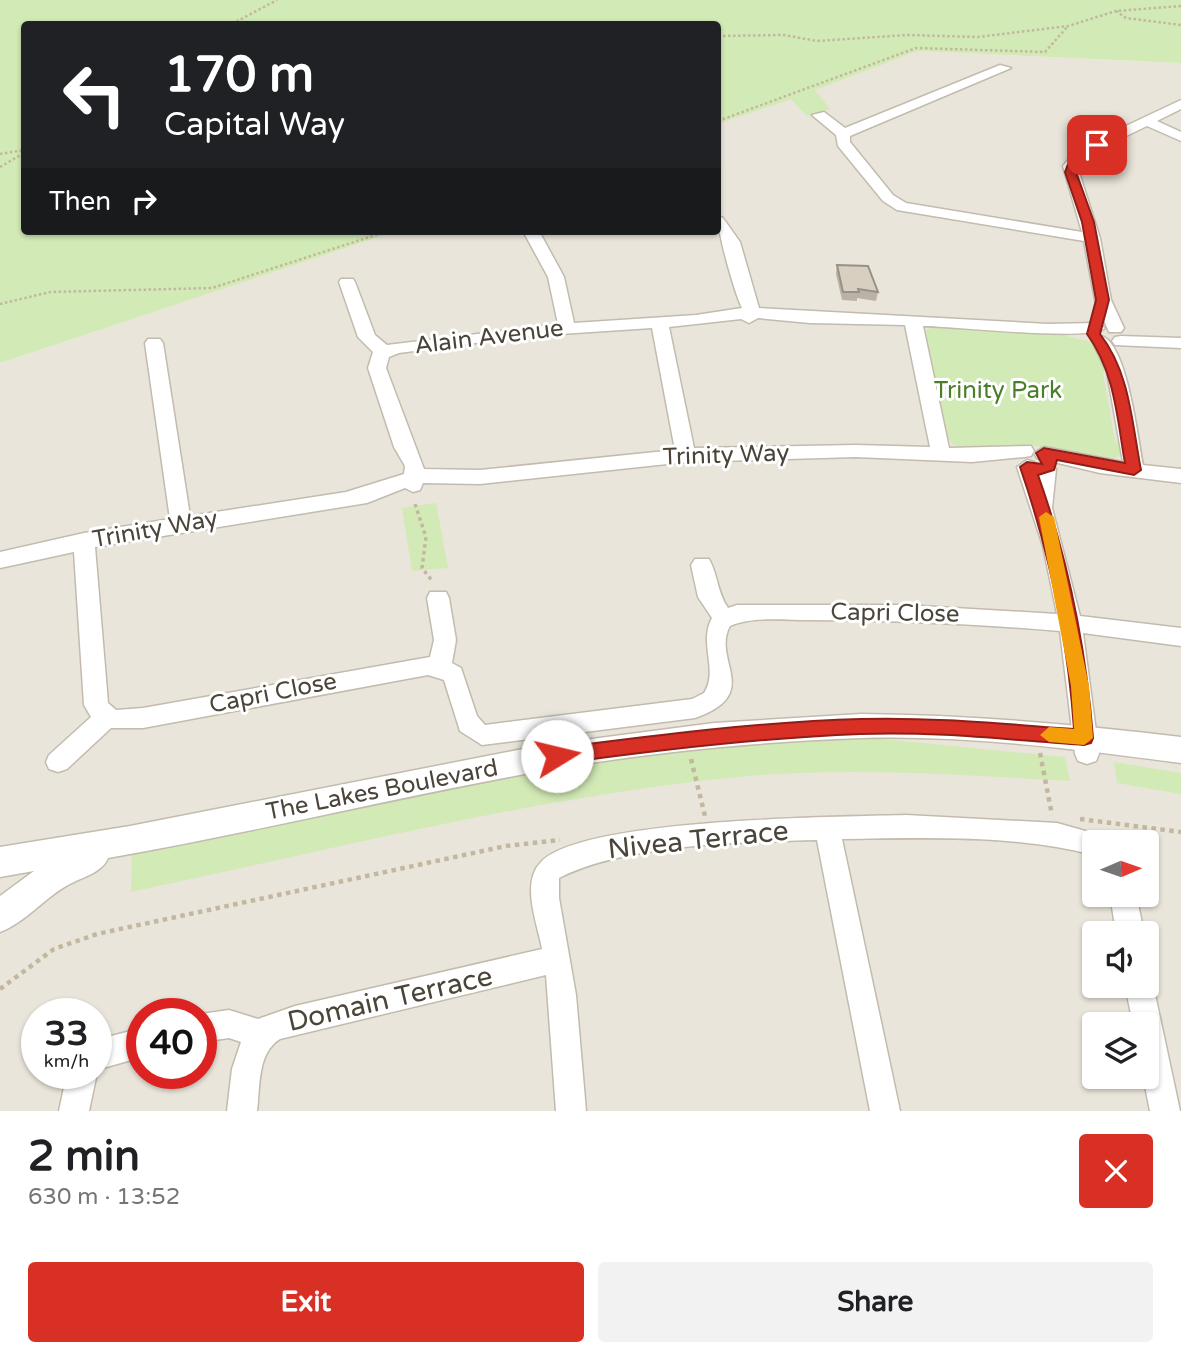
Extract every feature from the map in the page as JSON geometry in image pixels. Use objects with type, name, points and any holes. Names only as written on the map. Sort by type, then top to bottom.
[{"type":"street","points":[[1005,68],[844,134],[841,138],[843,143],[888,198],[902,207],[1091,238]]},
{"type":"street","points":[[1134,470],[1091,238],[1070,172],[1072,160],[1082,152],[1181,104]]},
{"type":"street","points":[[819,115],[844,134]]},
{"type":"street","points":[[1147,121],[1181,137]]},
{"type":"street","points":[[721,226],[732,242],[748,314]]},
{"type":"street","points":[[533,235],[556,278],[567,328]]},
{"type":"street","points":[[347,282],[367,337],[384,352]]},
{"type":"street","name":"Alain Avenue","points":[[413,486],[404,447],[377,368],[379,357],[384,352],[436,342],[567,328],[748,314],[1048,328],[1178,343]]},
{"type":"street","points":[[913,320],[941,454]]},
{"type":"street","points":[[659,321],[686,455]]},
{"type":"street","points":[[155,342],[181,525]]},
{"type":"street","name":"Trinity Way","points":[[0,560],[84,541],[379,495],[413,486],[452,484],[480,477],[686,455],[798,451],[972,455],[1181,476]]},
{"type":"street","points":[[1036,462],[1093,747]]},
{"type":"street","points":[[58,762],[106,718],[96,705],[93,684],[84,541]]},
{"type":"street","points":[[440,594],[445,640],[440,667],[453,674],[465,718],[469,726],[482,734],[706,705],[720,691],[722,674],[715,641],[718,624],[723,618],[709,597],[702,565]]},
{"type":"street","name":"Capri Close","points":[[723,618],[737,613],[844,610],[1068,621],[1181,637]]},
{"type":"street","name":"Capri Close","points":[[106,718],[143,718],[415,667],[440,667]]},
{"type":"street","name":"The Lakes Boulevard","points":[[0,862],[130,840],[561,755],[650,742],[892,726],[1093,747],[1181,750]]},
{"type":"street","name":"The Lakes Boulevard","points":[[803,731],[1039,749],[1093,747],[1181,766]]},
{"type":"street","points":[[827,827],[885,1111]]},
{"type":"street","name":"Nivea Terrace","points":[[571,1111],[558,959],[544,887],[551,867],[564,858],[695,837],[827,827],[999,830],[1062,835],[1082,841]]},
{"type":"street","name":"The Lakes Boulevard","points":[[0,916],[53,876],[130,840]]},
{"type":"street","name":"Domain Terrace","points":[[242,1111],[248,1068],[261,1034],[295,1020],[558,959]]},
{"type":"street","points":[[1142,998],[1165,1111]]},
{"type":"street","points":[[217,1026],[229,1024],[261,1034]]},
{"type":"street","points":[[74,1111],[79,1089]]},
{"type":"path","points":[[262,8],[269,0]]},
{"type":"path","points":[[238,21],[277,0]]},
{"type":"path","points":[[721,36],[784,35],[817,41],[889,36],[960,37],[1068,26],[1116,11],[1181,6]]},
{"type":"path","points":[[1116,11],[1126,18],[1181,24]]},
{"type":"path","points":[[721,120],[916,48],[1033,54],[1045,52],[1068,26]]},
{"type":"path","points":[[0,154],[21,152]]},
{"type":"path","points":[[0,167],[21,154]]},
{"type":"path","points":[[0,304],[50,292],[212,288],[376,235]]},
{"type":"path","points":[[413,486],[425,535],[420,556],[422,568],[440,594]]},
{"type":"path","points":[[1039,749],[1052,817]]},
{"type":"shaded area","points":[[918,51],[1181,63],[1181,1111],[0,1111],[0,363],[385,235],[721,235],[721,123]]},
{"type":"green space","points":[[0,0],[1181,0],[1181,63],[918,51],[815,90],[830,109],[807,116],[791,99],[721,123],[721,21],[21,21],[21,235],[385,235],[0,363]]},
{"type":"green space","name":"Trinity Park","points":[[937,326],[1062,335],[1096,343],[1108,367],[1103,373],[1115,441],[1122,445],[1121,455],[1111,460],[1029,445],[1015,448],[962,449],[953,444],[945,435],[925,335],[927,329]]},
{"type":"green space","points":[[436,503],[448,568],[412,571],[402,508]]},
{"type":"green space","points":[[882,739],[1065,757],[1070,781],[829,772],[749,776],[672,784],[439,825],[131,892],[132,848],[550,767],[746,742]]},
{"type":"green space","points":[[1114,762],[1181,773],[1181,794],[1117,783]]},
{"type":"building","points":[[837,265],[868,266],[878,292],[858,289],[859,292],[843,292]]},
{"type":"slow traffic","points":[[1046,517],[1080,686],[1084,738],[1049,735]]},
{"type":"route","points":[[557,756],[650,742],[861,726],[945,727],[1084,738],[1080,686],[1068,621],[1044,509],[1027,467],[1038,470],[1049,467],[1050,458],[1044,453],[1100,466],[1134,470],[1116,372],[1107,351],[1093,332],[1098,326],[1103,300],[1088,222],[1070,172],[1072,160],[1097,145]]}]
